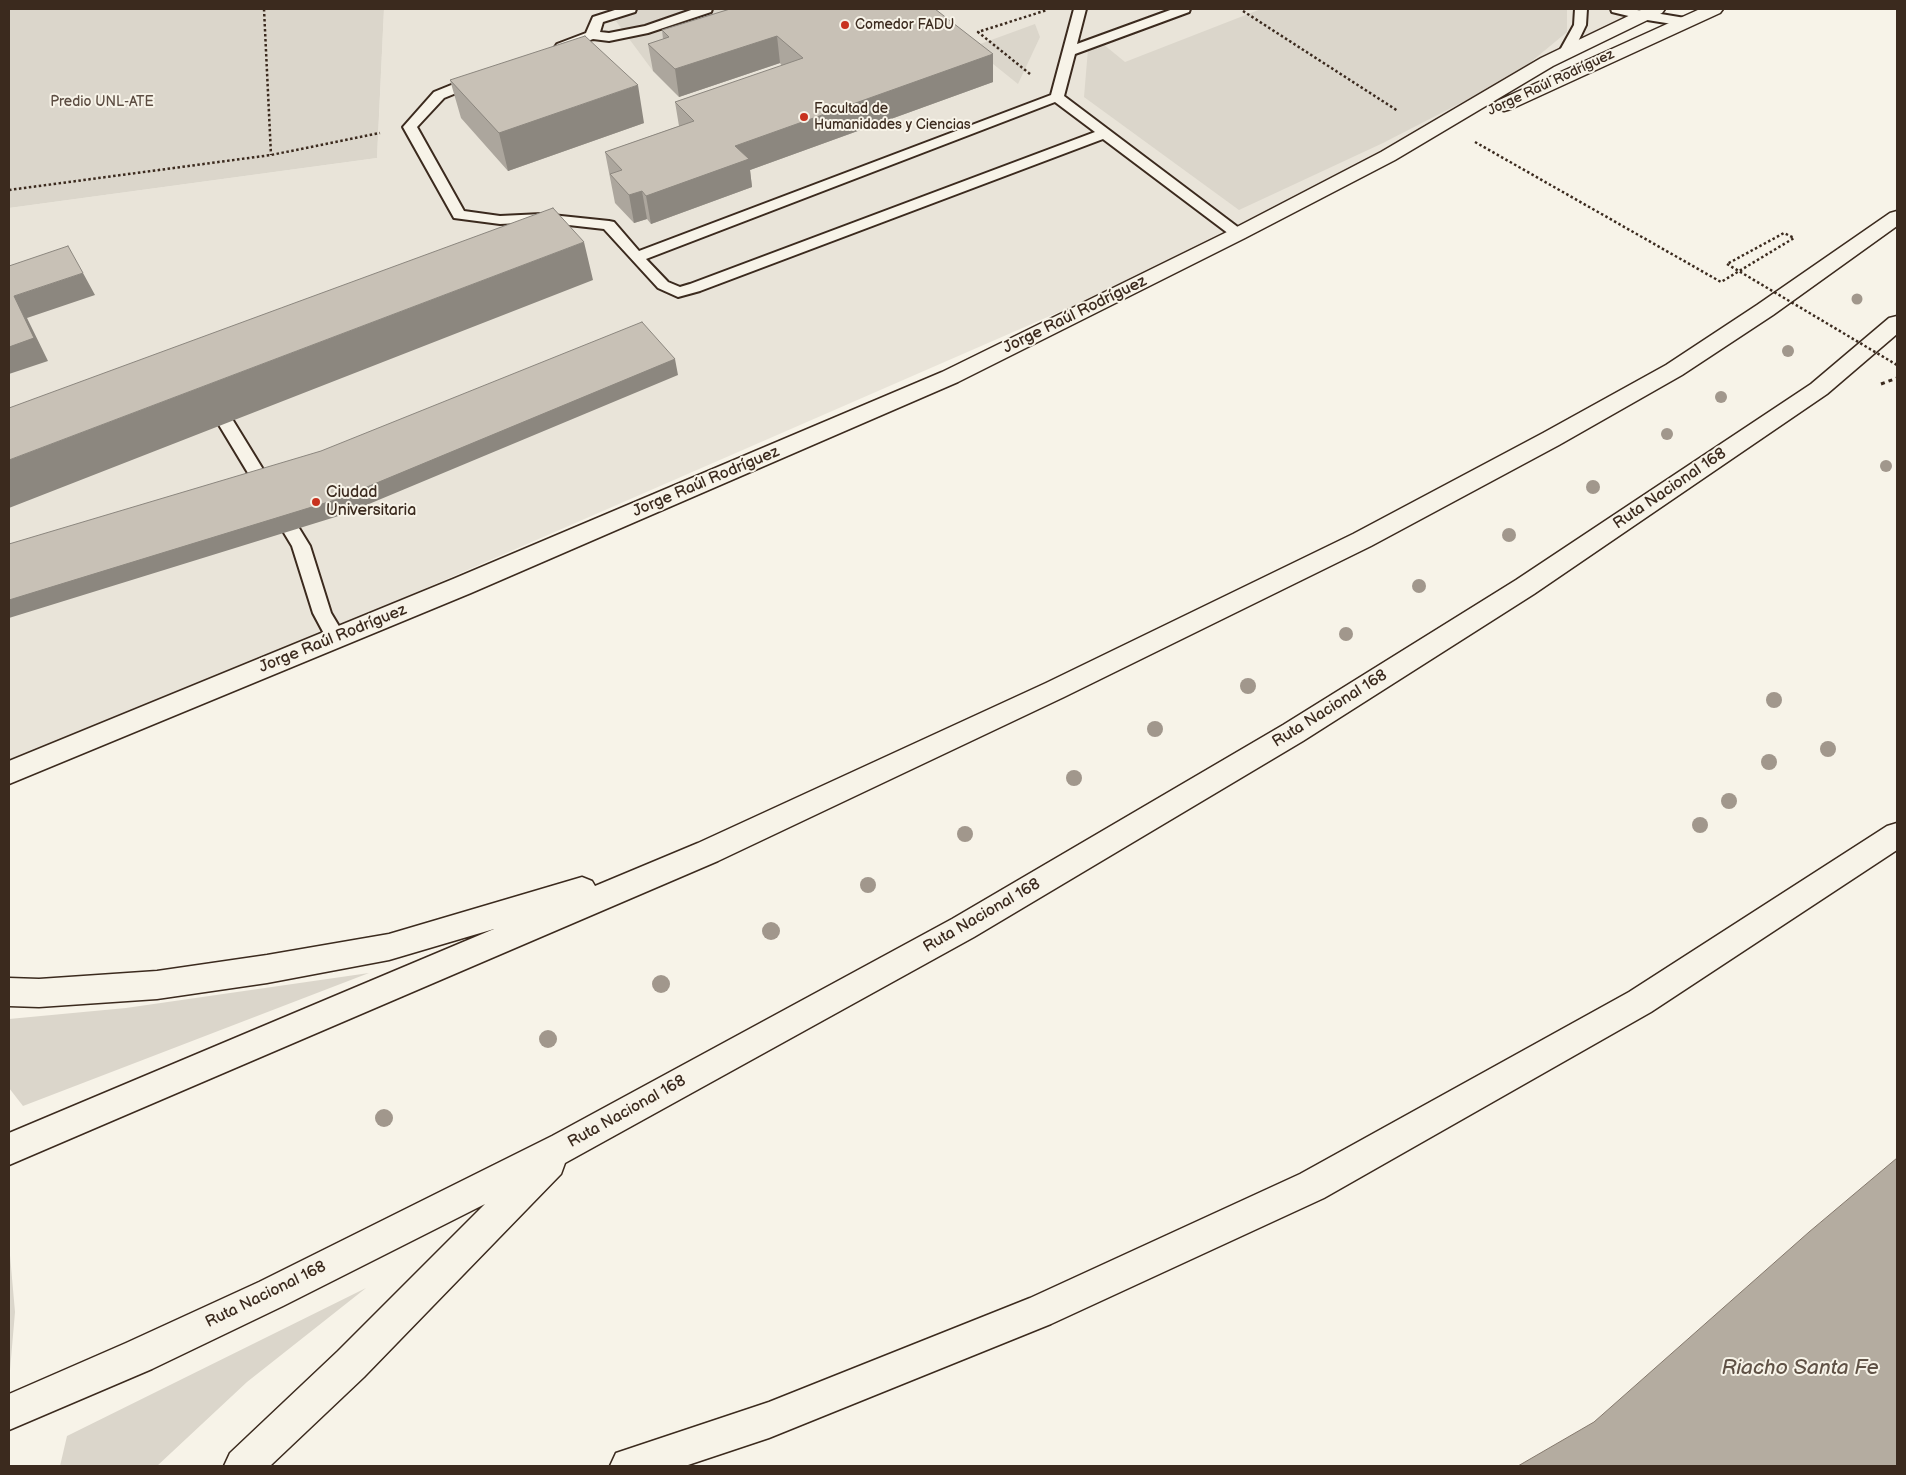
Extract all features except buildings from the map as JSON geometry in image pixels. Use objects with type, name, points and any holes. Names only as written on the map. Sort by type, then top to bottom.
[{"type":"main road","name":"Jorge Raúl Rodríguez","points":[[9,773],[462,586],[950,377],[1238,234],[1447,126],[1714,9]]},
{"type":"main road","name":"Jorge Raúl Rodríguez","points":[[1447,126],[1566,52],[1644,11]]},
{"type":"main road","points":[[9,1150],[708,852],[1055,690],[1362,540],[1525,453],[1674,370],[1766,310],[1897,217]]},
{"type":"main road","name":"Ruta Nacional 168","points":[[9,1412],[139,1356],[253,1302],[564,1147],[963,928],[1293,733],[1525,587],[1811,394],[1897,322]]},
{"type":"main road","points":[[629,1466],[769,1420],[1039,1312],[1312,1186],[1640,1002],[1897,835]]},
{"type":"main road","points":[[9,992],[39,993],[157,985],[267,969],[389,947],[708,852]]},
{"type":"main road","points":[[242,1466],[351,1364],[564,1147]]},
{"type":"lane","points":[[592,35],[598,20],[630,9]]},
{"type":"lane","points":[[547,52],[592,35],[608,37],[648,29],[706,9]]},
{"type":"lane","points":[[1058,97],[1080,9]]},
{"type":"lane","points":[[1070,51],[1184,9]]},
{"type":"lane","points":[[1566,52],[1580,25],[1581,9]]},
{"type":"lane","points":[[1617,9],[1644,11],[1685,22]]},
{"type":"lane","points":[[1644,11],[1655,36]]},
{"type":"lane","points":[[493,74],[439,95],[410,127],[459,216],[500,220],[542,218],[609,225],[663,285],[678,292],[704,284],[1105,133]]},
{"type":"lane","points":[[1058,97],[1238,234]]},
{"type":"lane","points":[[636,257],[1058,97]]},
{"type":"lane","points":[[201,381],[300,546],[322,613],[336,638]]},
{"type":"path","points":[[264,9],[270,155]]},
{"type":"path","points":[[1050,9],[978,32],[1058,97]]},
{"type":"path","points":[[1243,11],[1414,122],[1425,113],[1721,282],[1794,238],[1784,233],[1727,264],[1897,365]]},
{"type":"path","points":[[9,190],[270,155],[410,127]]},
{"type":"shaded area","name":"Ciudad Universitaria","points":[[384,9],[1655,9],[1238,234],[9,770],[9,208],[377,158]]},
{"type":"green space","name":"Predio UNL-ATE","points":[[9,9],[384,9],[377,158],[9,208]]},
{"type":"green space","points":[[607,9],[817,9],[653,71]]},
{"type":"green space","points":[[1261,9],[1567,9],[1567,32],[1515,75],[1383,143],[1239,210],[1084,97],[1088,49],[1103,44],[1125,62]]},
{"type":"green space","points":[[1035,24],[1040,37],[1018,84],[972,47]]},
{"type":"green space","points":[[369,973],[23,1106],[9,1088],[9,1019],[126,1008]]},
{"type":"green space","points":[[9,1244],[15,1312],[9,1382]]},
{"type":"green space","points":[[366,1288],[247,1382],[157,1466],[60,1466],[67,1436]]},
{"type":"water","name":"Riacho Santa Fe","points":[[1897,1158],[1897,1466],[1518,1466],[1594,1422],[1809,1232]]},
{"type":"place","name":"Comedor FADU","points":[[845,25]]},
{"type":"place","name":"Facultad de Humanidades y Ciencias","points":[[804,117]]},
{"type":"place","name":"Ciudad Universitaria","points":[[316,502]]}]
